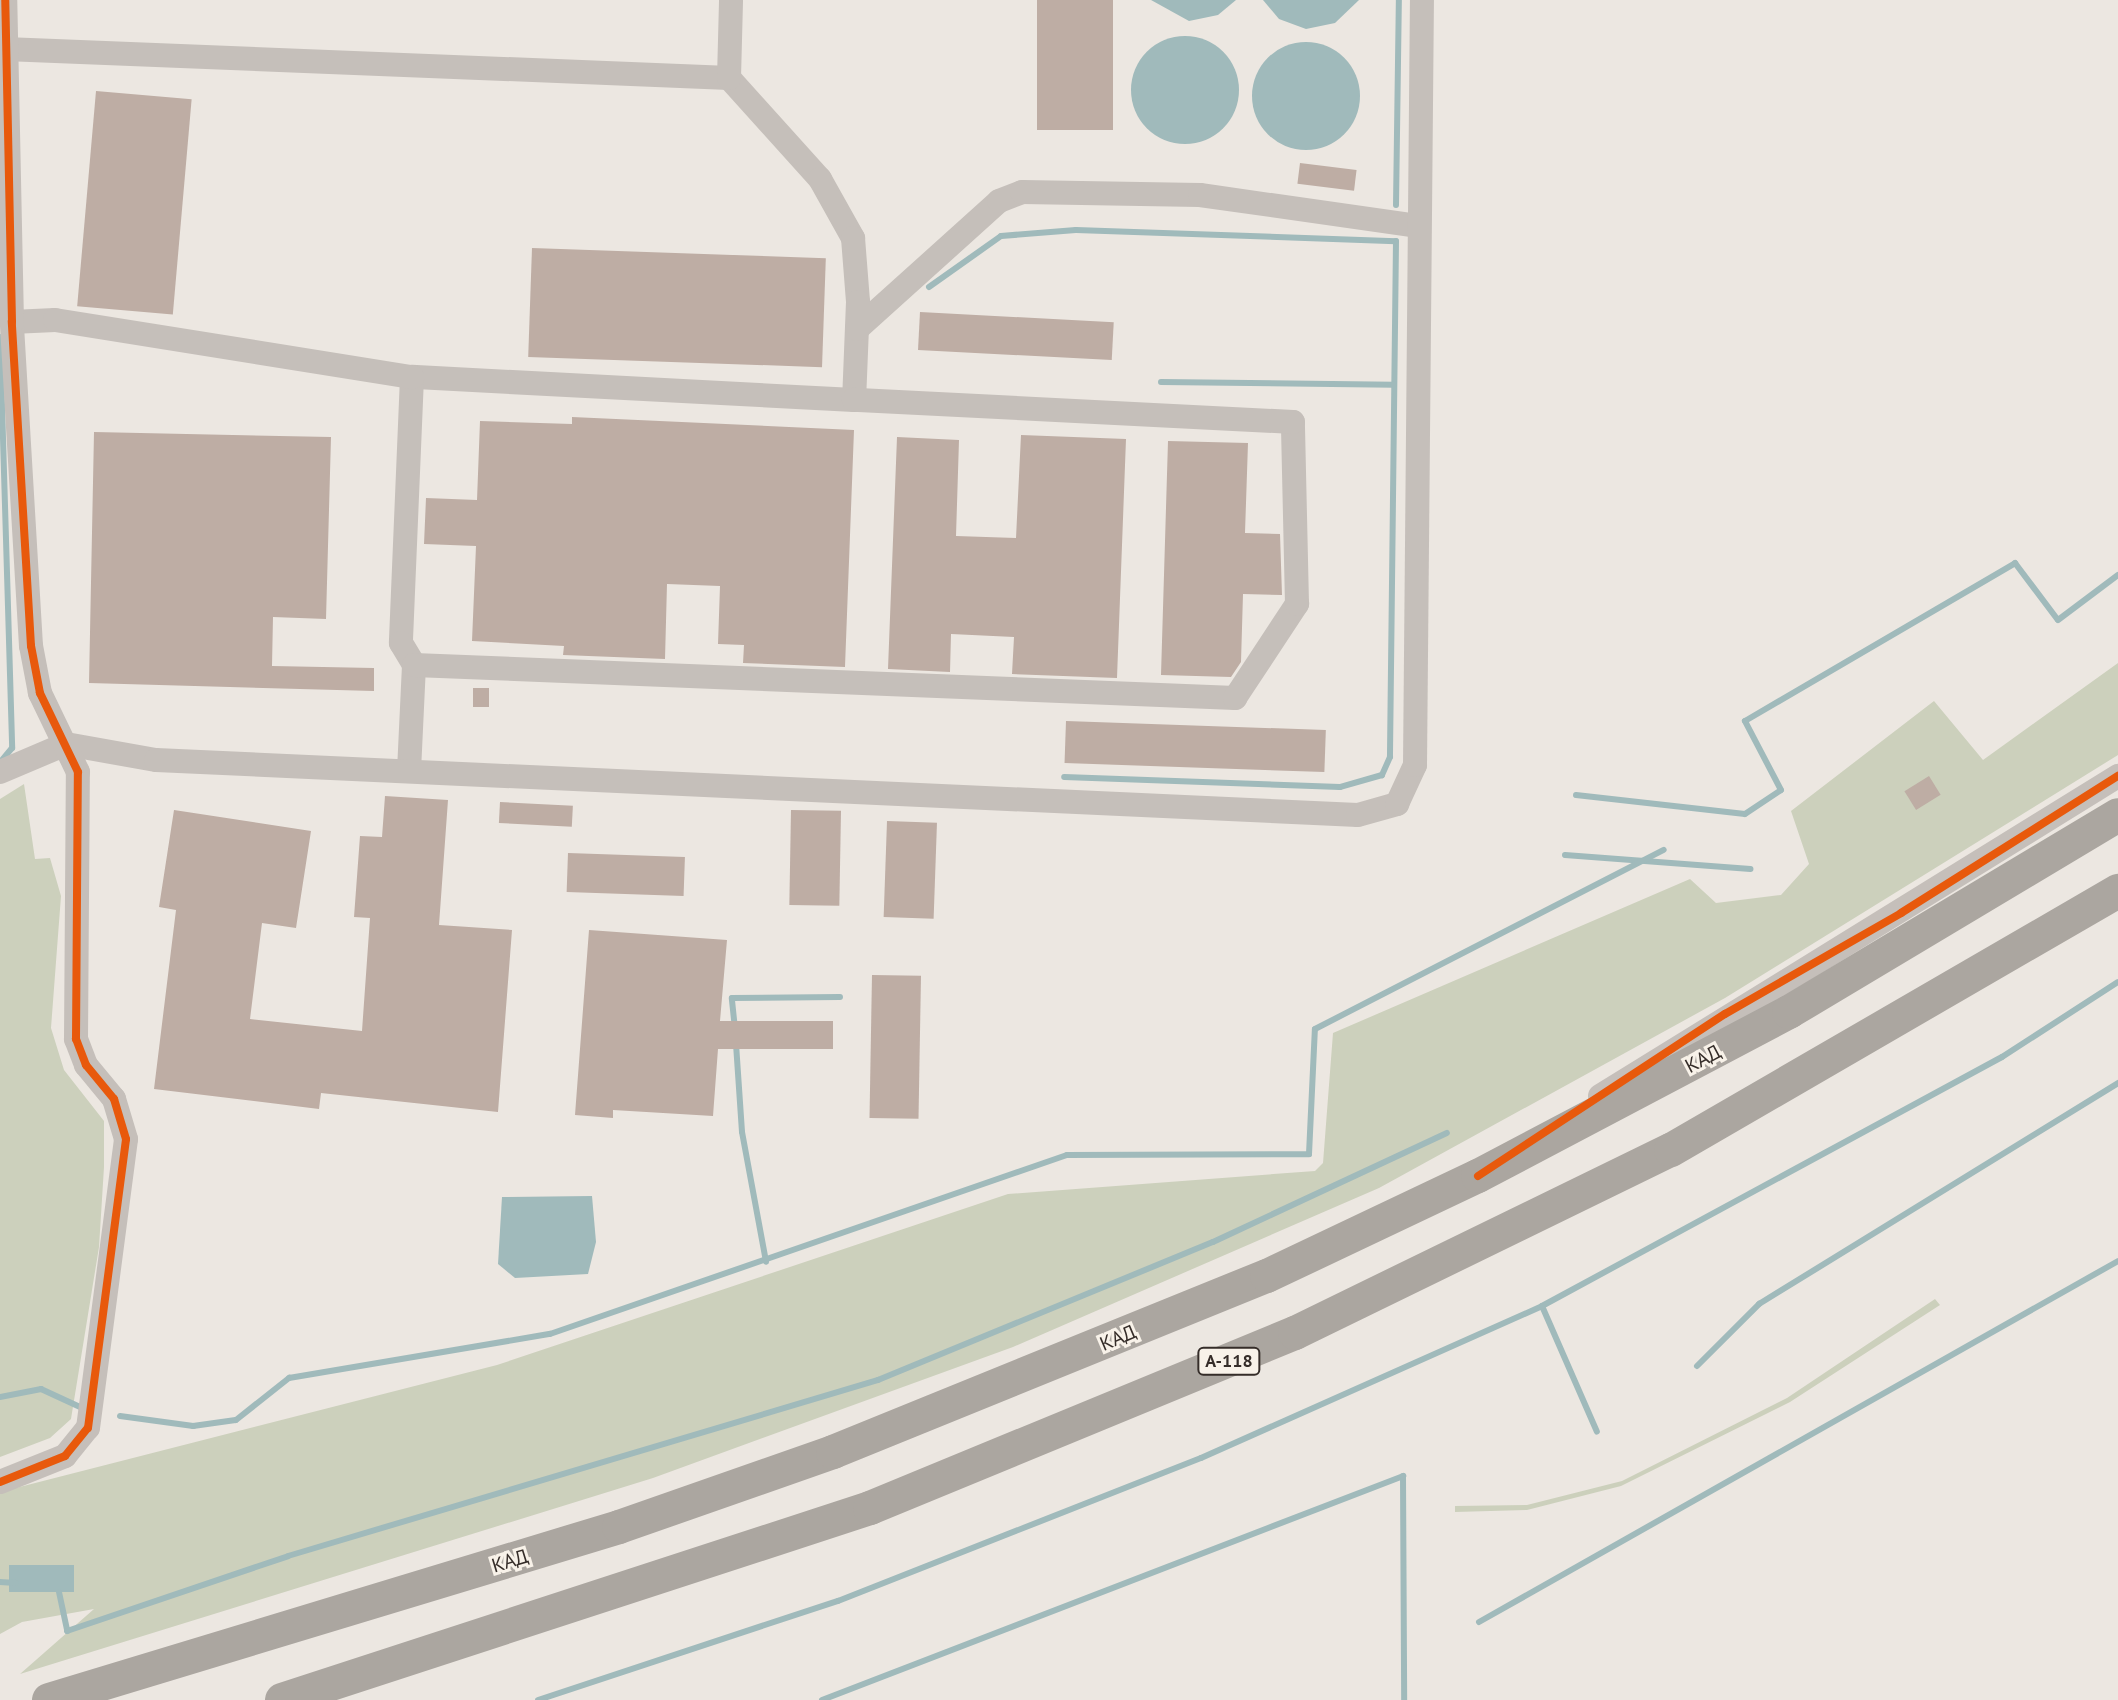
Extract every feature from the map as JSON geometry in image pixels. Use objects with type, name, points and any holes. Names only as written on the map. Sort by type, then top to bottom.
[{"type":"highway","name":"КАД","points":[[49,1700],[619,1527],[833,1452],[1267,1276],[1478,1176],[1789,1012],[2118,815]]},
{"type":"highway","name":"А-118","points":[[282,1700],[870,1508],[1295,1333],[1698,1135],[2118,891]]},
{"type":"street","points":[[0,1482],[65,1456],[88,1428],[126,1139],[114,1099],[86,1065],[76,1039],[81,801],[66,744],[40,693],[31,646],[12,322],[5,0]]},
{"type":"street","points":[[731,0],[729,78],[820,179],[853,238],[857,329],[854,400]]},
{"type":"street","points":[[0,772],[66,744],[156,760],[1358,815],[1397,804],[1415,765],[1422,0]]},
{"type":"street","points":[[5,49],[729,78]]},
{"type":"street","points":[[857,329],[999,201],[1022,192],[1200,195],[1419,226]]},
{"type":"street","points":[[12,322],[55,320],[412,377],[1293,422],[1297,604],[1235,698],[414,665]]},
{"type":"street","points":[[409,771],[414,665],[401,643],[412,377]]},
{"type":"street","points":[[1478,1176],[1725,1014],[1901,913],[2118,776]]},
{"type":"green space","points":[[2118,663],[2118,755],[1725,998],[1379,1188],[1013,1347],[653,1478],[20,1674],[94,1609],[22,1622],[0,1634],[0,1492],[497,1365],[1008,1194],[1315,1171],[1323,1163],[1333,1033],[1690,879],[1716,903],[1781,895],[1809,864],[1791,811],[1934,701],[1983,760]]},
{"type":"green space","points":[[24,784],[35,859],[50,858],[61,896],[51,1028],[64,1070],[104,1121],[104,1167],[99,1247],[71,1419],[50,1438],[0,1457],[0,799]]},
{"type":"green space","points":[[1935,1299],[1940,1305],[1790,1402],[1621,1486],[1527,1510],[1455,1512],[1455,1506],[1527,1505],[1622,1481],[1787,1398]]},
{"type":"water","points":[[1151,0],[1236,0],[1218,15],[1189,21]]},
{"type":"water","points":[[1263,0],[1359,0],[1335,23],[1306,29],[1279,19]]},
{"type":"water","points":[[1185,36],[1206,40],[1223,52],[1235,69],[1239,90],[1235,111],[1223,128],[1206,140],[1185,144],[1164,140],[1147,128],[1135,111],[1131,90],[1135,69],[1147,52],[1164,40]]},
{"type":"water","points":[[1306,42],[1327,46],[1344,58],[1356,75],[1360,96],[1356,117],[1344,134],[1327,146],[1306,150],[1285,146],[1268,134],[1256,117],[1252,96],[1256,75],[1268,58],[1285,46]]},
{"type":"water","points":[[592,1196],[596,1242],[588,1274],[515,1278],[498,1264],[502,1197]]},
{"type":"water","points":[[9,1565],[74,1565],[74,1592],[9,1592]]},
{"type":"building","points":[[1037,0],[1113,0],[1113,130],[1037,130]]},
{"type":"building","points":[[96,91],[192,99],[173,315],[77,306]]},
{"type":"building","points":[[1300,163],[1357,170],[1354,191],[1297,184]]},
{"type":"building","points":[[532,248],[826,258],[822,367],[528,357]]},
{"type":"building","points":[[920,312],[1114,322],[1112,360],[918,350]]},
{"type":"building","points":[[572,417],[854,430],[845,667],[743,663],[744,645],[718,644],[720,586],[667,584],[665,659],[563,655],[564,646],[472,641],[476,546],[424,544],[426,498],[477,500],[480,421],[572,424]]},
{"type":"building","points":[[94,432],[331,437],[326,619],[273,617],[272,666],[374,668],[374,691],[89,683]]},
{"type":"building","points":[[1021,435],[1126,439],[1117,678],[1012,674],[1014,637],[951,634],[950,672],[888,669],[897,437],[959,440],[956,536],[1016,538]]},
{"type":"building","points":[[1168,441],[1248,443],[1245,533],[1280,534],[1282,595],[1243,594],[1241,662],[1231,677],[1161,675]]},
{"type":"building","points":[[473,688],[489,688],[489,707],[473,707]]},
{"type":"building","points":[[1066,721],[1326,730],[1324,772],[1065,763]]},
{"type":"building","points":[[1929,776],[1941,795],[1916,810],[1904,791]]},
{"type":"building","points":[[385,796],[448,800],[439,925],[512,930],[498,1112],[321,1093],[319,1109],[154,1089],[176,910],[159,907],[174,810],[311,831],[296,928],[262,923],[250,1019],[362,1031],[370,918],[354,917],[360,836],[382,837]]},
{"type":"building","points":[[500,802],[573,806],[572,827],[499,823]]},
{"type":"building","points":[[791,810],[841,811],[839,906],[789,905]]},
{"type":"building","points":[[887,821],[937,823],[934,919],[884,917]]},
{"type":"building","points":[[568,853],[685,857],[684,896],[567,892]]},
{"type":"building","points":[[589,930],[727,940],[720,1021],[833,1021],[833,1049],[718,1049],[713,1116],[613,1110],[613,1118],[575,1115]]},
{"type":"building","points":[[872,975],[921,976],[918,1119],[870,1118]]},
{"type":"waterway","points":[[1396,205],[1399,0]]},
{"type":"waterway","points":[[929,287],[1001,236],[1076,230],[1396,241],[1390,757],[1382,775],[1340,787],[1064,777]]},
{"type":"waterway","points":[[0,337],[12,748],[1,761]]},
{"type":"waterway","points":[[1161,382],[1394,385]]},
{"type":"waterway","points":[[1576,795],[1745,814],[1781,790],[1745,721],[2015,563],[2058,620],[2118,575]]},
{"type":"waterway","points":[[120,1416],[193,1426],[236,1420],[289,1378],[550,1334],[1067,1155],[1309,1154],[1315,1029],[1664,850]]},
{"type":"waterway","points":[[1565,855],[1750,869]]},
{"type":"waterway","points":[[538,1700],[838,1601],[1201,1458],[1542,1306],[2002,1057],[2118,982]]},
{"type":"waterway","points":[[735,1029],[732,998],[840,997]]},
{"type":"waterway","points":[[736,1044],[742,1132],[766,1262]]},
{"type":"waterway","points":[[1697,1366],[1759,1304],[2118,1083]]},
{"type":"waterway","points":[[59,1592],[67,1631],[288,1556],[878,1380],[1213,1242],[1447,1133]]},
{"type":"waterway","points":[[1479,1622],[2118,1261]]},
{"type":"waterway","points":[[1542,1306],[1597,1432]]},
{"type":"waterway","points":[[0,1397],[41,1389],[80,1407]]},
{"type":"waterway","points":[[822,1700],[1403,1476],[1404,1700]]},
{"type":"waterway","points":[[0,1582],[16,1583]]},
{"type":"cycle path","points":[[0,1482],[65,1456],[88,1428],[126,1139],[114,1099],[86,1065],[76,1039],[78,772],[40,693],[31,646],[12,322],[5,0]]},
{"type":"cycle path","points":[[1478,1176],[1725,1014],[1901,913],[2118,776]]}]
